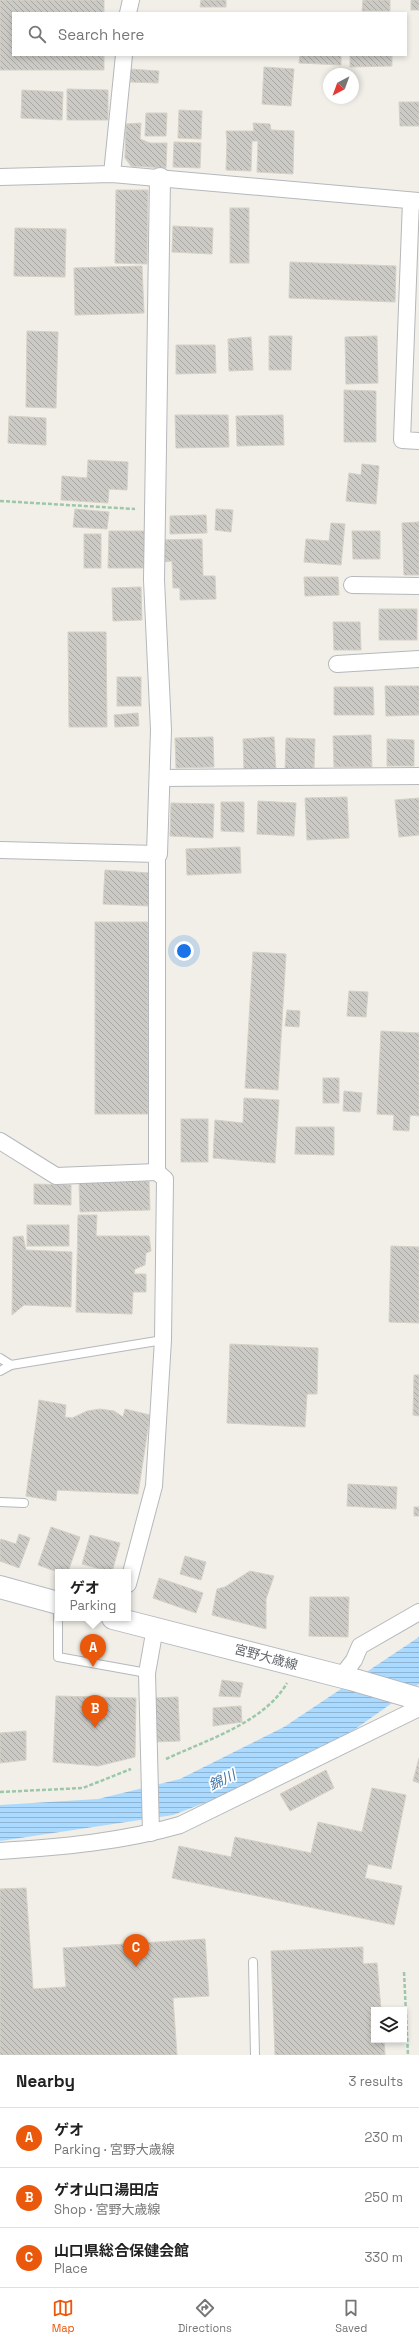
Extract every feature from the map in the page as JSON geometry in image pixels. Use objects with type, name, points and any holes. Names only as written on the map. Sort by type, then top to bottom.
[{"type":"main road","points":[[0,1587],[55,1602]]},
{"type":"main road","name":"宮野大歳線","points":[[125,1621],[346,1678],[419,1699]]},
{"type":"street","points":[[128,12],[131,0]]},
{"type":"street","points":[[112,174],[124,56]]},
{"type":"street","points":[[0,177],[112,174],[415,201],[402,440],[419,441]]},
{"type":"street","points":[[157,1172],[157,854],[161,778],[161,730],[154,580],[160,178]]},
{"type":"street","points":[[352,585],[419,586]]},
{"type":"street","points":[[337,664],[419,659]]},
{"type":"street","points":[[161,778],[419,776]]},
{"type":"street","points":[[0,850],[157,854]]},
{"type":"street","points":[[0,1141],[56,1176],[157,1172],[165,1179],[163,1340],[154,1486],[131,1573]]},
{"type":"street","points":[[346,1678],[360,1646],[419,1612]]},
{"type":"street","points":[[151,1833],[148,1763],[147,1673],[155,1628]]},
{"type":"street","points":[[0,1851],[103,1843],[180,1825],[419,1708]]},
{"type":"lane","points":[[0,1371],[11,1365],[163,1340]]},
{"type":"lane","points":[[0,1358],[11,1365]]},
{"type":"lane","points":[[0,1502],[24,1503]]},
{"type":"lane","points":[[58,1621],[58,1657],[147,1673]]},
{"type":"lane","points":[[253,1962],[255,2055]]},
{"type":"path","points":[[0,501],[156,510]]},
{"type":"path","points":[[404,1972],[408,2055]]},
{"type":"water","name":"錦川","points":[[419,1637],[419,1684],[351,1732],[238,1790],[173,1815],[0,1841],[0,1805],[98,1799],[180,1779],[284,1727]]},
{"type":"building","points":[[0,0],[104,0],[104,12],[12,12],[12,56],[104,56],[104,70],[0,70]]},
{"type":"building","points":[[201,0],[226,0],[226,7],[200,7]]},
{"type":"building","points":[[363,0],[390,0],[390,11],[362,11]]},
{"type":"building","points":[[411,0],[419,0],[419,10],[411,10]]},
{"type":"building","points":[[300,56],[341,56],[341,65],[299,63]]},
{"type":"building","points":[[350,56],[392,56],[392,66],[350,67]]},
{"type":"building","points":[[264,67],[294,69],[291,106],[262,104]]},
{"type":"building","points":[[130,69],[159,71],[158,83],[130,82]]},
{"type":"building","points":[[67,89],[108,90],[108,120],[67,120]]},
{"type":"building","points":[[22,90],[63,92],[62,120],[21,118]]},
{"type":"building","points":[[399,102],[419,102],[419,126],[400,126]]},
{"type":"building","points":[[179,110],[202,111],[201,139],[178,138]]},
{"type":"building","points":[[146,113],[167,113],[166,136],[145,136]]},
{"type":"building","points":[[141,123],[140,139],[150,143],[167,143],[166,168],[131,166],[125,158],[126,124]]},
{"type":"building","points":[[253,123],[270,124],[271,130],[294,131],[293,174],[257,172],[258,141],[252,141],[251,171],[226,170],[226,131],[254,131]]},
{"type":"building","points":[[174,142],[201,143],[200,168],[173,167]]},
{"type":"building","points":[[116,190],[148,190],[147,264],[115,263]]},
{"type":"building","points":[[230,208],[249,208],[249,263],[230,263]]},
{"type":"building","points":[[173,226],[213,228],[212,254],[172,252]]},
{"type":"building","points":[[15,228],[66,229],[65,277],[14,276]]},
{"type":"building","points":[[290,262],[396,266],[395,302],[289,298]]},
{"type":"building","points":[[142,266],[144,313],[75,315],[74,268]]},
{"type":"building","points":[[27,331],[58,332],[56,408],[26,407]]},
{"type":"building","points":[[269,336],[292,336],[291,370],[269,370]]},
{"type":"building","points":[[377,336],[378,383],[346,384],[345,337]]},
{"type":"building","points":[[251,337],[253,370],[229,371],[228,339]]},
{"type":"building","points":[[176,345],[215,345],[216,373],[176,374]]},
{"type":"building","points":[[344,390],[376,391],[376,442],[344,442]]},
{"type":"building","points":[[175,415],[228,415],[229,447],[176,448]]},
{"type":"building","points":[[283,415],[284,445],[237,446],[236,416]]},
{"type":"building","points":[[9,416],[46,418],[46,445],[8,443]]},
{"type":"building","points":[[88,460],[128,462],[127,490],[109,489],[108,503],[61,500],[62,476],[87,478]]},
{"type":"building","points":[[362,464],[379,466],[376,504],[346,501],[349,473],[361,475]]},
{"type":"building","points":[[75,509],[109,512],[107,529],[73,527]]},
{"type":"building","points":[[216,509],[233,510],[231,532],[215,530]]},
{"type":"building","points":[[206,515],[207,533],[170,534],[170,516]]},
{"type":"building","points":[[419,522],[419,575],[404,575],[402,523]]},
{"type":"building","points":[[331,523],[345,524],[341,565],[304,562],[306,539],[329,541]]},
{"type":"building","points":[[109,531],[148,531],[148,568],[108,568]]},
{"type":"building","points":[[352,531],[380,531],[380,559],[353,559]]},
{"type":"building","points":[[84,534],[101,534],[101,568],[84,568]]},
{"type":"building","points":[[202,539],[203,576],[215,576],[216,599],[180,600],[180,588],[173,588],[172,561],[162,562],[161,540]]},
{"type":"building","points":[[304,577],[338,577],[339,595],[305,596]]},
{"type":"building","points":[[141,587],[142,620],[113,621],[112,588]]},
{"type":"building","points":[[379,609],[417,609],[417,640],[379,640]]},
{"type":"building","points":[[333,622],[360,622],[361,650],[334,650]]},
{"type":"building","points":[[68,632],[106,632],[107,727],[69,727]]},
{"type":"building","points":[[117,677],[141,677],[141,706],[117,706]]},
{"type":"building","points":[[385,686],[419,686],[419,715],[386,716]]},
{"type":"building","points":[[334,687],[373,687],[374,715],[334,715]]},
{"type":"building","points":[[138,713],[139,726],[115,727],[114,715]]},
{"type":"building","points":[[371,735],[372,767],[334,767],[333,736]]},
{"type":"building","points":[[213,737],[214,767],[176,768],[175,738]]},
{"type":"building","points":[[274,737],[276,770],[244,771],[243,739]]},
{"type":"building","points":[[286,738],[315,739],[314,769],[285,769]]},
{"type":"building","points":[[387,739],[414,740],[414,766],[387,766]]},
{"type":"building","points":[[347,797],[349,838],[307,840],[305,798]]},
{"type":"building","points":[[419,798],[419,835],[399,837],[395,800]]},
{"type":"building","points":[[258,801],[296,803],[294,836],[257,834]]},
{"type":"building","points":[[221,802],[244,802],[244,832],[221,831]]},
{"type":"building","points":[[171,803],[214,804],[213,838],[170,836]]},
{"type":"building","points":[[240,847],[241,873],[187,875],[186,849]]},
{"type":"building","points":[[105,870],[150,873],[148,906],[103,904]]},
{"type":"building","points":[[95,922],[148,922],[148,1114],[95,1114]]},
{"type":"building","points":[[253,952],[286,954],[278,1090],[245,1088]]},
{"type":"building","points":[[349,991],[368,992],[366,1017],[347,1016]]},
{"type":"building","points":[[287,1010],[300,1011],[299,1027],[285,1026]]},
{"type":"building","points":[[381,1031],[419,1033],[419,1116],[410,1115],[409,1131],[393,1130],[394,1115],[377,1114]]},
{"type":"building","points":[[323,1078],[339,1078],[339,1103],[323,1103]]},
{"type":"building","points":[[344,1091],[362,1093],[360,1112],[343,1111]]},
{"type":"building","points":[[244,1098],[279,1100],[275,1163],[213,1158],[215,1120],[243,1123]]},
{"type":"building","points":[[181,1119],[208,1119],[208,1162],[181,1162]]},
{"type":"building","points":[[296,1127],[334,1127],[334,1155],[295,1154]]},
{"type":"building","points":[[149,1181],[150,1210],[80,1212],[79,1183]]},
{"type":"building","points":[[34,1184],[71,1185],[71,1205],[34,1204]]},
{"type":"building","points":[[78,1215],[97,1215],[96,1236],[149,1236],[151,1251],[146,1253],[145,1265],[135,1269],[134,1274],[146,1274],[146,1292],[133,1292],[132,1314],[76,1312]]},
{"type":"building","points":[[27,1225],[69,1225],[69,1246],[27,1246]]},
{"type":"building","points":[[23,1236],[26,1250],[72,1252],[71,1307],[24,1305],[12,1315],[13,1237]]},
{"type":"building","points":[[391,1246],[419,1247],[419,1323],[389,1322]]},
{"type":"building","points":[[230,1344],[318,1348],[317,1394],[307,1394],[305,1427],[227,1423]]},
{"type":"building","points":[[414,1375],[419,1375],[419,1416],[413,1415]]},
{"type":"building","points":[[39,1400],[66,1405],[65,1417],[72,1418],[87,1411],[100,1409],[114,1411],[123,1417],[125,1409],[150,1415],[138,1494],[57,1490],[56,1501],[26,1496]]},
{"type":"building","points":[[348,1484],[397,1487],[396,1509],[347,1506]]},
{"type":"building","points":[[414,1507],[419,1507],[419,1516],[414,1516]]},
{"type":"building","points":[[51,1527],[80,1537],[69,1569],[55,1569],[55,1571],[38,1565]]},
{"type":"building","points":[[19,1534],[30,1538],[19,1568],[0,1561],[0,1541],[1,1539],[16,1544]]},
{"type":"building","points":[[90,1535],[120,1543],[113,1569],[101,1569],[82,1564]]},
{"type":"building","points":[[185,1556],[206,1562],[201,1580],[180,1574]]},
{"type":"building","points":[[250,1571],[274,1576],[266,1599],[266,1629],[212,1615],[217,1589],[225,1587]]},
{"type":"building","points":[[159,1578],[203,1593],[196,1613],[153,1598]]},
{"type":"building","points":[[310,1597],[349,1597],[348,1637],[309,1636]]},
{"type":"building","points":[[222,1680],[243,1683],[240,1697],[219,1696]]},
{"type":"building","points":[[56,1696],[136,1698],[135,1757],[98,1766],[53,1762]]},
{"type":"building","points":[[178,1697],[180,1741],[155,1742],[152,1698]]},
{"type":"building","points":[[241,1706],[242,1722],[213,1726],[213,1708]]},
{"type":"building","points":[[26,1731],[26,1760],[0,1763],[0,1733]]},
{"type":"building","points":[[419,1758],[419,1783],[413,1781]]},
{"type":"building","points":[[326,1770],[334,1788],[290,1811],[280,1794]]},
{"type":"building","points":[[372,1788],[406,1795],[391,1869],[368,1864],[365,1878],[402,1886],[394,1925],[172,1878],[179,1846],[231,1857],[235,1837],[311,1853],[318,1822],[362,1832]]},
{"type":"building","points":[[26,1888],[33,1989],[66,1987],[63,1948],[205,1939],[209,1996],[173,1998],[177,2055],[0,2055],[0,1889]]},
{"type":"building","points":[[363,1947],[363,1964],[377,1963],[381,2007],[371,2007],[371,2043],[384,2043],[385,2055],[275,2055],[271,1951]]},
{"type":"place","name":"ゲオ","points":[[93,1667]]},
{"type":"place","name":"ゲオ山口湯田店","points":[[95,1728]]},
{"type":"place","name":"山口県総合保健会館","points":[[136,1967]]}]
